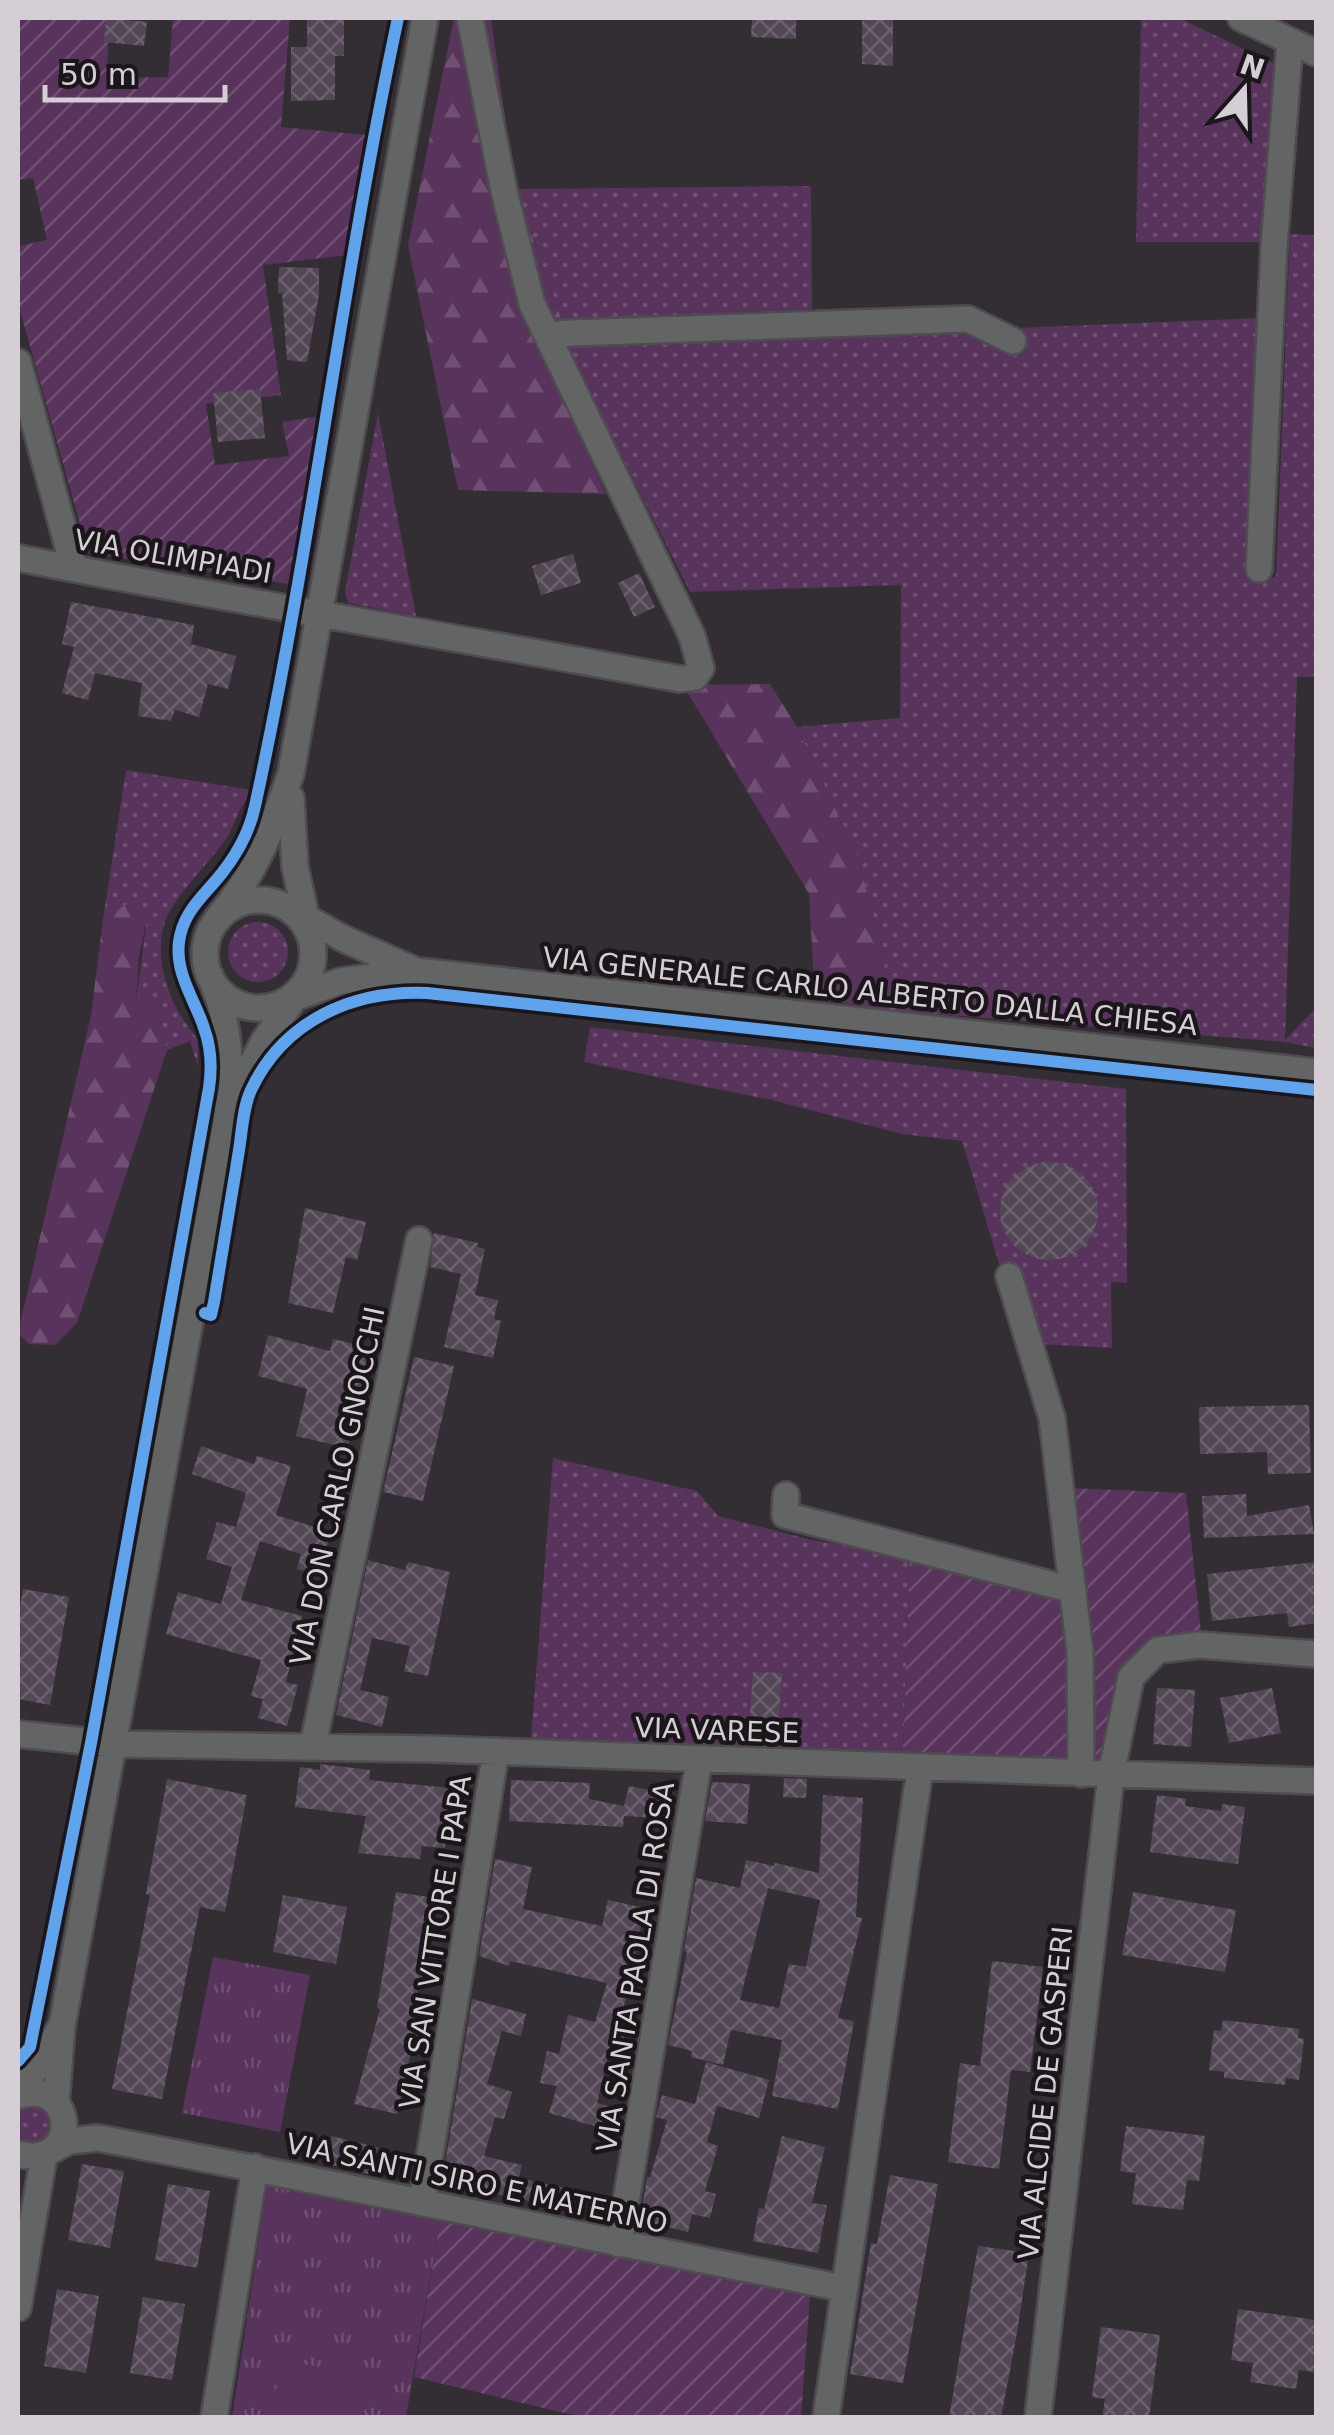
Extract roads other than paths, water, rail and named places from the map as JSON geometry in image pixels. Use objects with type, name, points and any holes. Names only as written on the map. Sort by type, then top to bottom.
[{"type":"street","points":[[18,2308],[49,2152],[62,2137],[65,2124],[59,2106],[62,2026],[228,1118],[228,1037],[205,949],[218,920],[262,856],[290,773],[425,18]]},
{"type":"street","points":[[470,18],[504,191],[532,304],[551,343]]},
{"type":"street","points":[[1241,18],[1316,53]]},
{"type":"street","points":[[1259,570],[1274,247],[1290,41]]},
{"type":"street","points":[[551,343],[557,334],[572,333],[968,319],[1013,340]]},
{"type":"street","name":"VIA OLIMPIADI","points":[[18,558],[154,586],[319,612],[680,679],[695,677],[702,668],[692,636],[551,343]]},
{"type":"street","points":[[18,362],[74,569]]},
{"type":"street","points":[[228,1118],[247,1070],[313,962],[300,919],[291,834],[290,773]]},
{"type":"street","points":[[218,920],[231,908],[249,900],[272,901],[300,919]]},
{"type":"street","name":"VIA GENERALE CARLO ALBERTO DALLA CHIESA","points":[[300,919],[417,970]]},
{"type":"street","name":"VIA GENERALE CARLO ALBERTO DALLA CHIESA","points":[[294,995],[357,978],[417,970],[1316,1072]]},
{"type":"street","points":[[210,976],[224,995],[242,1005],[261,1008],[294,995]]},
{"type":"street","name":"VIA DON CARLO GNOCCHI","points":[[313,1745],[419,1240]]},
{"type":"street","points":[[1009,1276],[1052,1418],[1080,1652],[1081,1774]]},
{"type":"street","points":[[786,1495],[785,1515],[1073,1590]]},
{"type":"street","name":"VIA ALCIDE DE GASPERI","points":[[1038,2418],[1111,1775],[1130,1677],[1158,1650],[1199,1646],[1316,1654]]},
{"type":"street","name":"VIA VARESE","points":[[18,1734],[114,1744],[313,1745],[1316,1781]]},
{"type":"street","name":"VIA SAN VITTORE I PAPA","points":[[422,2203],[496,1751]]},
{"type":"street","name":"VIA SANTA PAOLA DI ROSA","points":[[619,2244],[699,1760]]},
{"type":"street","points":[[826,2418],[920,1768]]},
{"type":"street","points":[[19,2095],[62,2026]]},
{"type":"street","points":[[19,2095],[36,2092],[59,2106]]},
{"type":"street","name":"VIA SANTI SIRO E MATERNO","points":[[59,2106],[98,2138]]},
{"type":"street","name":"VIA SANTI SIRO E MATERNO","points":[[18,2154],[31,2158],[70,2141],[98,2138],[843,2288]]},
{"type":"street","points":[[214,2418],[255,2168]]}]
